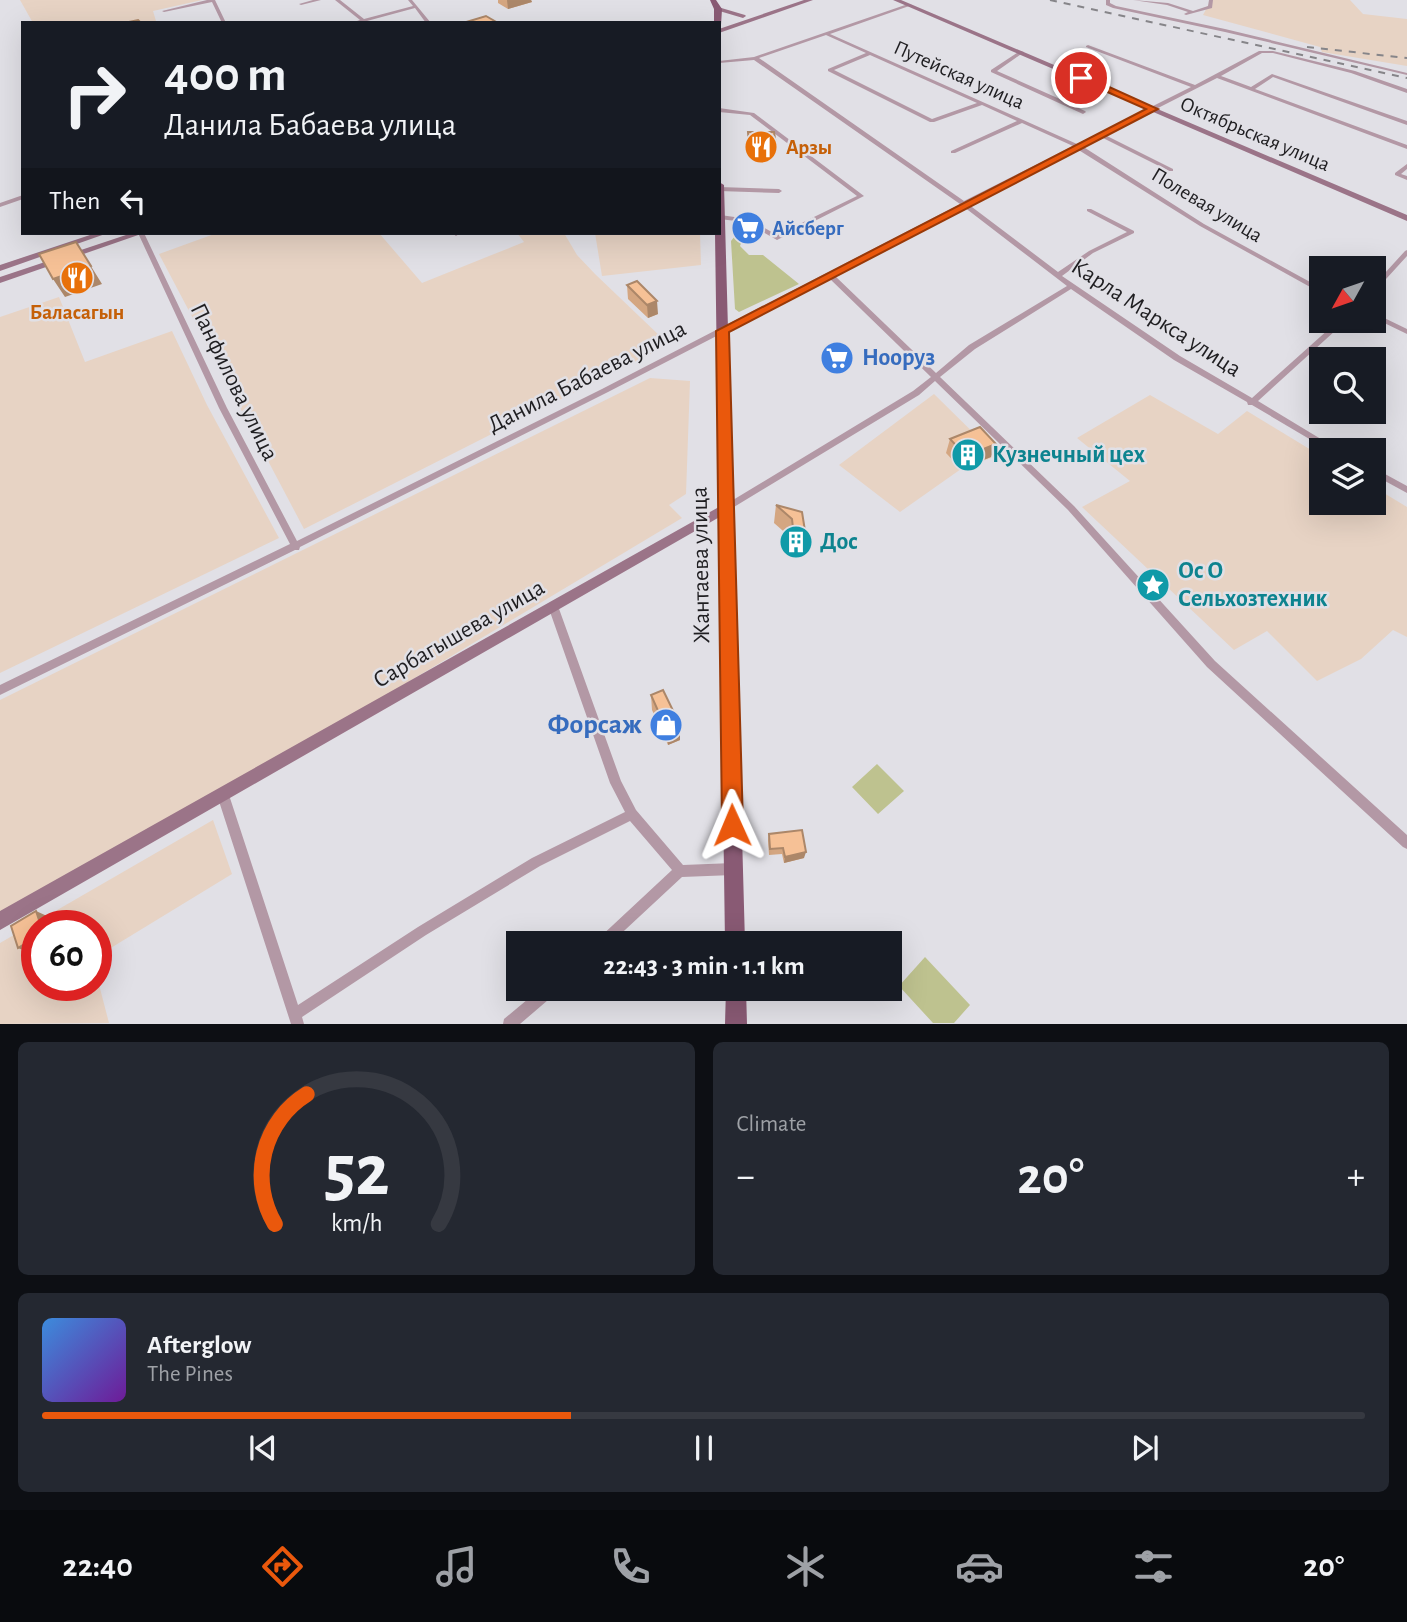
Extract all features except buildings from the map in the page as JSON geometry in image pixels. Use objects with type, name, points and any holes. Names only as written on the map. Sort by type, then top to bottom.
[{"type":"main road","points":[[713,0],[718,9],[719,21]]},
{"type":"main road","name":"Жантаева улица","points":[[720,235],[735,931]]},
{"type":"main road","points":[[736,1001],[736,1024]]},
{"type":"street","points":[[164,11],[213,0],[223,21]]},
{"type":"street","points":[[301,4],[319,0]]},
{"type":"street","points":[[337,0],[366,21],[415,7]]},
{"type":"street","points":[[410,0],[427,21]]},
{"type":"street","points":[[721,22],[788,0]]},
{"type":"street","points":[[721,30],[810,0]]},
{"type":"street","name":"Октябрьская улица","points":[[896,0],[1407,218]]},
{"type":"street","points":[[1108,0],[1108,4],[1115,6],[1258,36],[1292,48],[1407,74]]},
{"type":"street","points":[[1135,0],[1168,4],[1192,12]]},
{"type":"street","points":[[1179,19],[1210,7],[1211,0]]},
{"type":"street","points":[[721,62],[755,58],[910,5]]},
{"type":"street","points":[[718,9],[743,16]]},
{"type":"street","name":"Путейская улица","points":[[827,34],[1077,146]]},
{"type":"street","points":[[1088,46],[1195,87]]},
{"type":"street","points":[[1022,52],[993,71],[1083,112]]},
{"type":"street","name":"Данила Бабаева улица","points":[[0,690],[296,547],[832,277],[963,203],[1154,109],[1261,52],[1273,52],[1353,72],[1407,91]]},
{"type":"street","points":[[872,53],[830,70],[932,121],[983,103]]},
{"type":"street","name":"Карла Маркса улица","points":[[755,58],[963,203],[1071,286],[1177,358],[1314,438]]},
{"type":"street","points":[[1251,89],[1272,75],[1407,123]]},
{"type":"street","points":[[1217,76],[1407,148]]},
{"type":"street","points":[[1062,102],[1101,86]]},
{"type":"street","points":[[721,110],[752,114],[861,196],[777,238],[747,220],[721,217]]},
{"type":"street","points":[[953,152],[1022,121]]},
{"type":"street","points":[[1101,135],[1171,170]]},
{"type":"street","name":"Полевая улица","points":[[1077,146],[1202,225],[1309,284]]},
{"type":"street","points":[[1407,166],[1397,174],[1407,178]]},
{"type":"street","points":[[721,187],[779,191]]},
{"type":"street","points":[[0,205],[21,198]]},
{"type":"street","points":[[1057,276],[1091,252],[1132,232],[1089,210]]},
{"type":"street","points":[[0,268],[98,235]]},
{"type":"street","points":[[0,281],[134,235]]},
{"type":"street","name":"Панфилова улица","points":[[141,235],[223,408],[296,547]]},
{"type":"street","points":[[1386,276],[1407,252]]},
{"type":"street","points":[[832,277],[1072,508],[1211,664],[1407,843]]},
{"type":"street","points":[[935,378],[972,347],[1071,286]]},
{"type":"street","points":[[1386,321],[1407,332]]},
{"type":"street","points":[[1251,403],[1329,333]]},
{"type":"street","name":"Сарбагышева улица","points":[[0,921],[726,508],[916,393],[935,378]]},
{"type":"street","points":[[1386,478],[1407,490]]},
{"type":"street","points":[[553,606],[616,783],[632,814],[680,872]]},
{"type":"street","points":[[223,795],[297,1019],[422,931],[536,862],[632,814]]},
{"type":"street","points":[[615,931],[680,872],[733,869]]},
{"type":"street","points":[[509,1024],[536,1001]]},
{"type":"shaded area","points":[[20,0],[202,0],[153,11],[156,21],[32,21]]},
{"type":"shaded area","points":[[1211,0],[1350,0],[1363,14],[1407,19],[1407,66],[1322,52],[1320,47],[1203,15]]},
{"type":"shaded area","points":[[211,235],[381,235],[422,283],[524,242],[519,235],[565,235],[577,255],[662,338],[662,348],[304,529],[159,254]]},
{"type":"shaded area","points":[[595,235],[700,235],[701,265],[602,276]]},
{"type":"shaded area","points":[[59,297],[85,362],[172,331],[207,405],[279,538],[0,673],[0,317]]},
{"type":"shaded area","points":[[650,378],[690,381],[686,494],[669,505],[682,518],[368,706],[0,914],[0,700]]},
{"type":"shaded area","points":[[934,394],[997,456],[961,469],[900,512],[839,465]]},
{"type":"shaded area","points":[[1150,395],[1218,434],[1247,411],[1309,449],[1309,515],[1386,515],[1386,494],[1407,507],[1407,637],[1393,630],[1361,659],[1317,681],[1267,631],[1234,650],[1082,507],[1130,481],[1077,438]]},
{"type":"shaded area","points":[[213,820],[232,874],[112,947],[112,910],[57,910]]},
{"type":"shaded area","points":[[21,931],[21,1001],[103,1001],[109,1023],[0,1024],[0,943]]},
{"type":"green space","points":[[735,236],[742,241],[740,246],[749,255],[763,255],[799,284],[739,312],[735,309],[731,241]]},
{"type":"green space","points":[[877,764],[904,791],[878,814],[852,787]]},
{"type":"green space","points":[[925,957],[970,1005],[954,1023],[933,1023],[902,989],[902,983]]},
{"type":"railway","points":[[1050,0],[1407,78]]},
{"type":"railway","points":[[1307,47],[1407,58]]},
{"type":"place","name":"Арзы","points":[[761,147]]},
{"type":"place","name":"Айсберг","points":[[748,228]]},
{"type":"place","name":"Баласагын","points":[[77,278]]},
{"type":"place","name":"Нооруз","points":[[837,358]]},
{"type":"place","name":"Кузнечный цех","points":[[968,455]]},
{"type":"place","name":"Дос","points":[[796,542]]},
{"type":"place","name":"Ос О Сельхозтехник","points":[[1153,585]]},
{"type":"place","name":"Форсаж","points":[[666,725]]},
{"type":"route","points":[[732,825],[722,331],[832,277],[964,204],[1154,109],[1081,78]]}]
